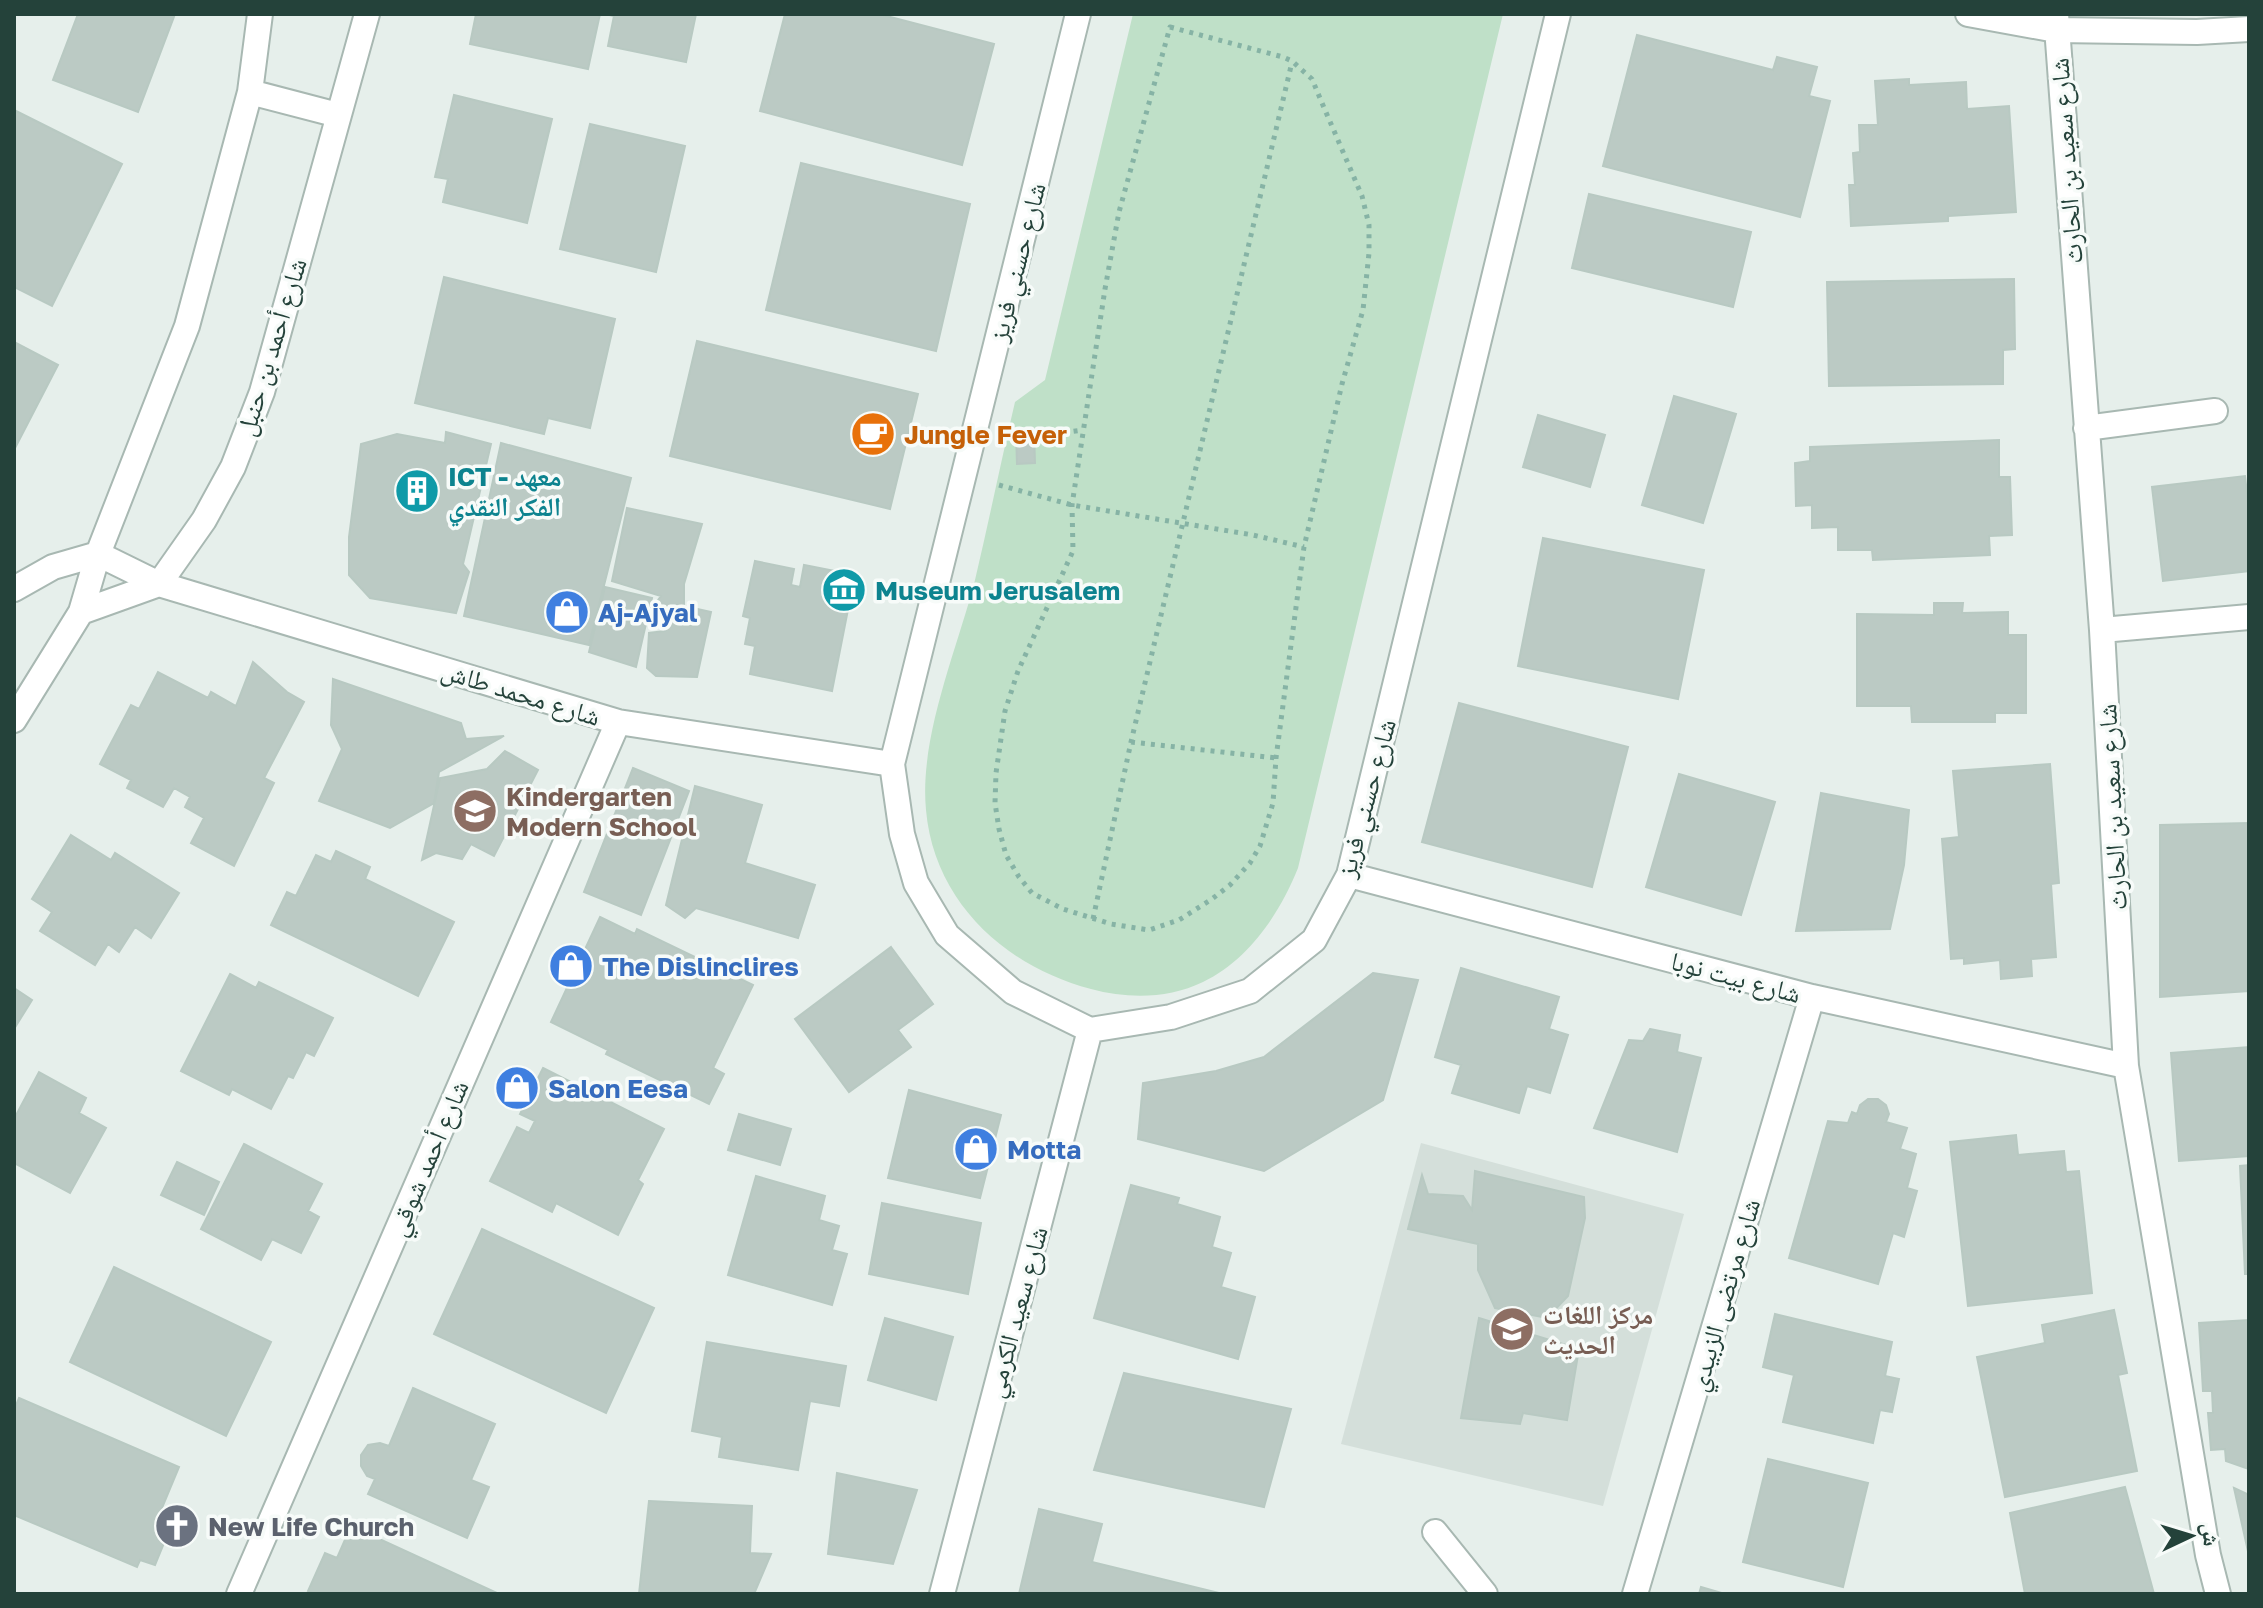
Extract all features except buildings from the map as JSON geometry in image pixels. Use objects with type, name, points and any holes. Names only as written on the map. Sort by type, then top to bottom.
[{"type":"street","points":[[14,720],[81,612],[98,554],[187,326],[250,92],[260,14]]},
{"type":"street","name":"شارع أحمد بن حنبل","points":[[159,584],[204,520],[233,467],[262,392],[367,14]]},
{"type":"street","name":"شارع حسني فريز","points":[[1078,14],[892,764],[902,834],[916,883],[947,935],[1013,992],[1090,1030],[1171,1017],[1250,991],[1314,940],[1349,875],[1558,14]]},
{"type":"street","points":[[1968,14],[2197,32],[2249,29]]},
{"type":"street","name":"شارع سعيد بن الحارث","points":[[2056,22],[2102,630],[2126,1066],[2208,1555],[2218,1594]]},
{"type":"street","points":[[250,92],[338,115]]},
{"type":"street","points":[[2086,428],[2215,411]]},
{"type":"street","points":[[14,589],[53,567],[98,554]]},
{"type":"street","name":"شارع محمد طاش","points":[[98,554],[159,584],[618,722],[892,764]]},
{"type":"street","points":[[81,612],[159,584]]},
{"type":"street","points":[[2102,630],[2249,617]]},
{"type":"street","name":"شارع أحمد شوقي","points":[[239,1594],[618,722]]},
{"type":"street","name":"شارع بيت نوبا","points":[[1349,875],[1812,997],[2126,1066]]},
{"type":"street","name":"شارع مرتضى الزبيدي","points":[[1635,1594],[1812,997]]},
{"type":"street","name":"شارع سعيد الكرمي","points":[[942,1594],[1090,1030]]},
{"type":"street","points":[[1435,1532],[1485,1594]]},
{"type":"path","points":[[1170,27],[1292,61],[1312,79],[1362,196],[1369,225],[1363,310],[1338,399],[1304,547],[1276,758],[1273,803],[1263,837],[1250,863],[1230,885],[1202,906],[1166,926],[1149,930],[1093,919],[1063,909],[1032,893],[1006,855],[995,803],[998,744],[1005,711],[1018,671],[1073,551],[1072,505],[1091,369],[1119,212],[1170,27]]},
{"type":"path","points":[[1093,919],[1131,742],[1292,61]]},
{"type":"path","points":[[1034,437],[1083,430]]},
{"type":"path","points":[[963,476],[1072,505],[1304,547]]},
{"type":"path","points":[[1131,742],[1276,758]]},
{"type":"shaded area","name":"مركز اللغات الحديث","points":[[1421,1143],[1684,1214],[1603,1506],[1341,1444]]},
{"type":"green space","points":[[1133,14],[1503,14],[1298,868],[1272,918],[1235,961],[1220,973],[1190,988],[1148,996],[1105,992],[1060,979],[1030,965],[980,926],[959,901],[943,874],[932,843],[925,782],[941,694],[975,580],[1015,402],[1045,380]]},
{"type":"place","name":"Jungle Fever","points":[[873,434]]},
{"type":"place","name":"ICT - معهد الفكر النقدي","points":[[417,491]]},
{"type":"place","name":"Museum Jerusalem","points":[[844,590]]},
{"type":"place","name":"Aj-Ajyal","points":[[567,612]]},
{"type":"place","name":"Kindergarten Modern School","points":[[475,811]]},
{"type":"place","name":"The Dislinclires","points":[[571,966]]},
{"type":"place","name":"Salon Eesa","points":[[517,1088]]},
{"type":"place","name":"Motta","points":[[976,1149]]},
{"type":"place","name":"مركز اللغات الحديث","points":[[1512,1329]]},
{"type":"place","name":"New Life Church","points":[[177,1526]]}]
